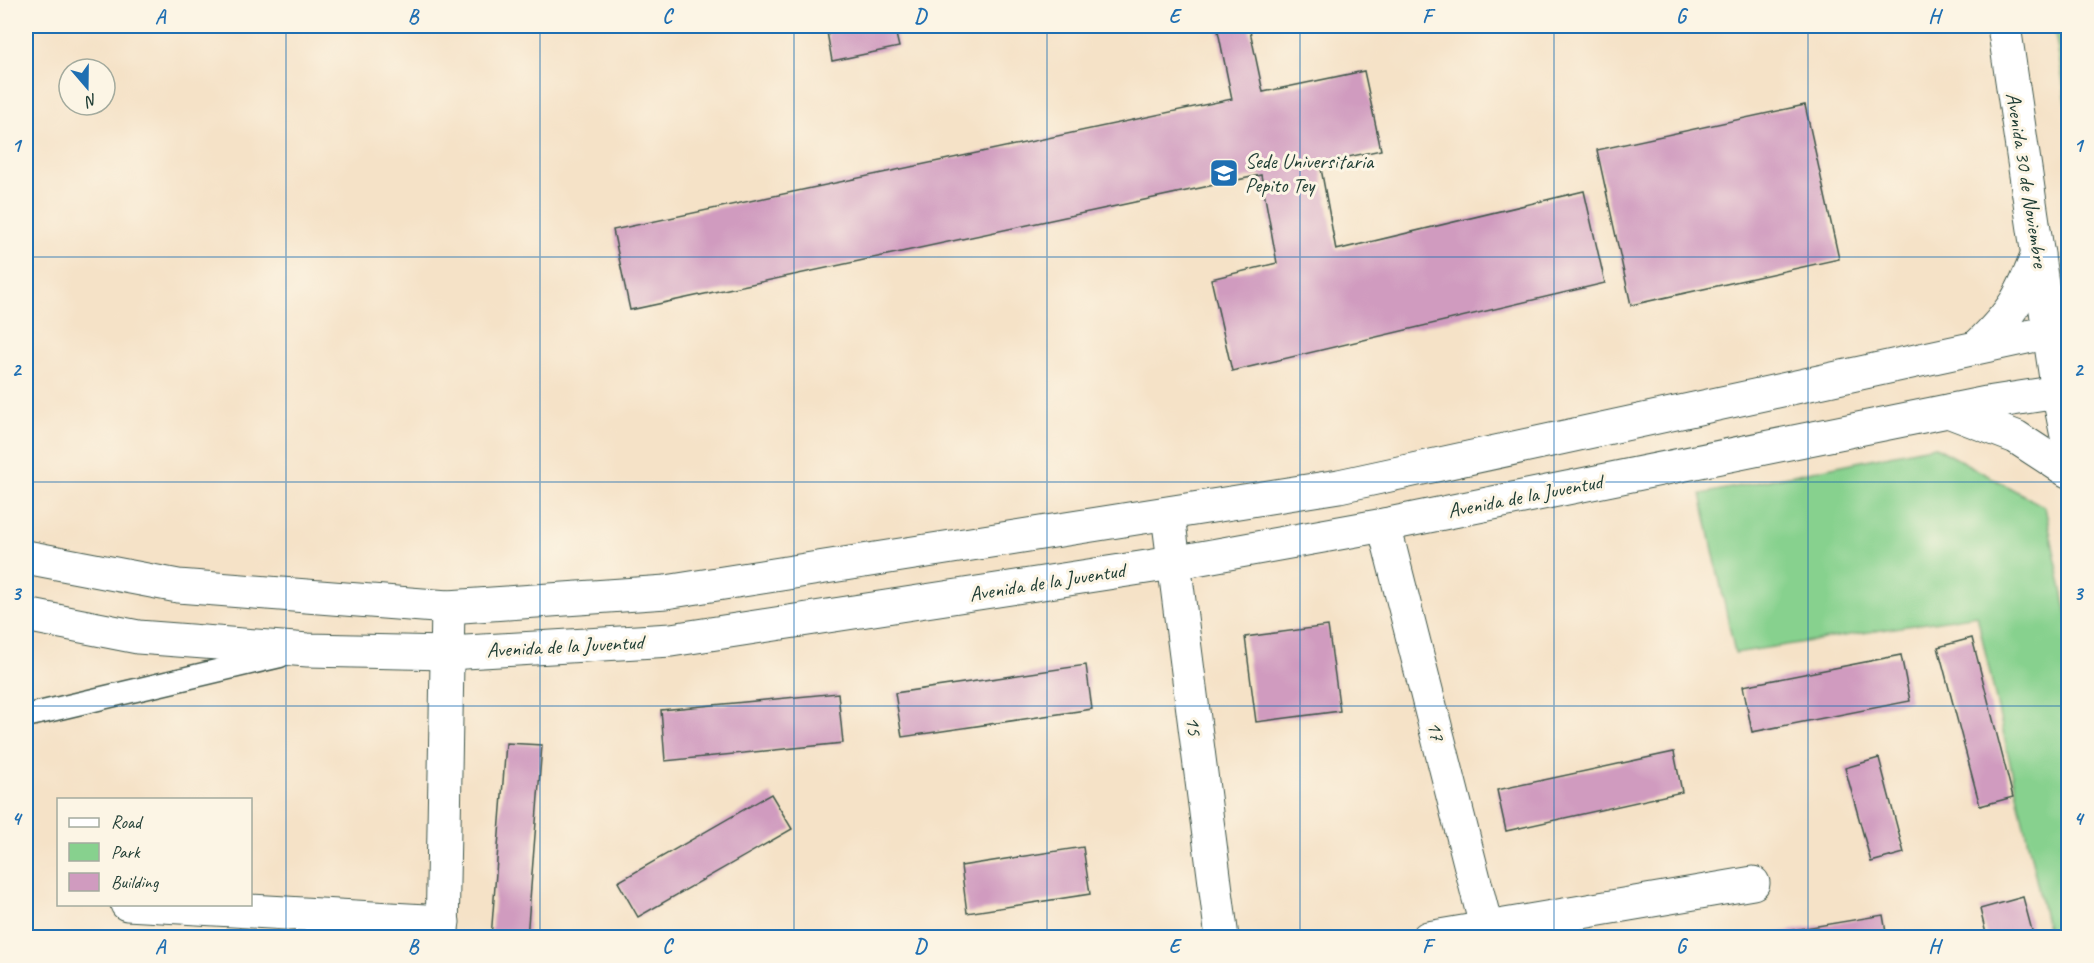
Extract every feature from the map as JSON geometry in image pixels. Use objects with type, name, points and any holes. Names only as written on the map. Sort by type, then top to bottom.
[{"type":"main road","name":"Avenida 30 de Noviembre","points":[[2004,26],[2038,253],[2059,327],[2068,441]]},
{"type":"main road","points":[[1979,345],[2002,323],[2020,298],[2038,253]]},
{"type":"main road","points":[[26,557],[178,586],[448,607],[666,592],[1168,515],[1339,486],[2059,327]]},
{"type":"main road","name":"Avenida de la Juventud","points":[[26,615],[138,637],[308,650],[448,653],[671,640],[1173,562],[1383,525],[1948,411],[2063,392]]},
{"type":"main road","points":[[1948,411],[2016,437],[2068,471]]},
{"type":"main road","name":"15","points":[[1168,515],[1222,938]]},
{"type":"main road","name":"17","points":[[1383,525],[1488,932]]},
{"type":"main road","points":[[666,592],[671,640]]},
{"type":"main road","points":[[151,906],[442,930],[448,607]]},
{"type":"main road","points":[[1428,938],[1488,932],[1753,882]]},
{"type":"lane","points":[[26,716],[149,685],[308,650]]},
{"type":"green space","points":[[2054,26],[2068,26],[2068,113]]},
{"type":"green space","points":[[1934,446],[2045,507],[2068,619],[2068,937],[2049,937],[1977,615],[1735,653],[1701,494]]},
{"type":"building","points":[[826,26],[894,26],[899,47],[832,61]]},
{"type":"building","points":[[1217,26],[1249,26],[1263,92],[1364,71],[1381,150],[1320,163],[1336,250],[1584,191],[1605,283],[1232,371],[1211,279],[1277,263],[1261,175],[630,310],[613,230],[1232,99]]},
{"type":"building","points":[[1805,105],[1839,259],[1631,305],[1597,150]]},
{"type":"building","points":[[1328,626],[1340,711],[1256,722],[1245,637]]},
{"type":"building","points":[[1972,638],[2013,797],[1980,806],[1938,647]]},
{"type":"building","points":[[1901,655],[1910,701],[1752,732],[1743,686]]},
{"type":"building","points":[[1086,665],[1092,709],[902,737],[895,693]]},
{"type":"building","points":[[838,693],[843,743],[665,761],[661,710]]},
{"type":"building","points":[[506,743],[542,745],[527,938],[491,938]]},
{"type":"building","points":[[1674,752],[1682,792],[1506,831],[1497,790]]},
{"type":"building","points":[[1879,758],[1904,853],[1871,862],[1845,768]]},
{"type":"building","points":[[771,794],[792,829],[638,917],[618,882]]},
{"type":"building","points":[[1083,847],[1090,894],[967,913],[961,866]]},
{"type":"building","points":[[2023,897],[2034,938],[1987,938],[1980,909]]},
{"type":"building","points":[[1883,915],[1887,938],[1758,938],[1758,936]]},
{"type":"place","name":"Sede Universitaria Pepito Tey","points":[[1224,173]]}]
